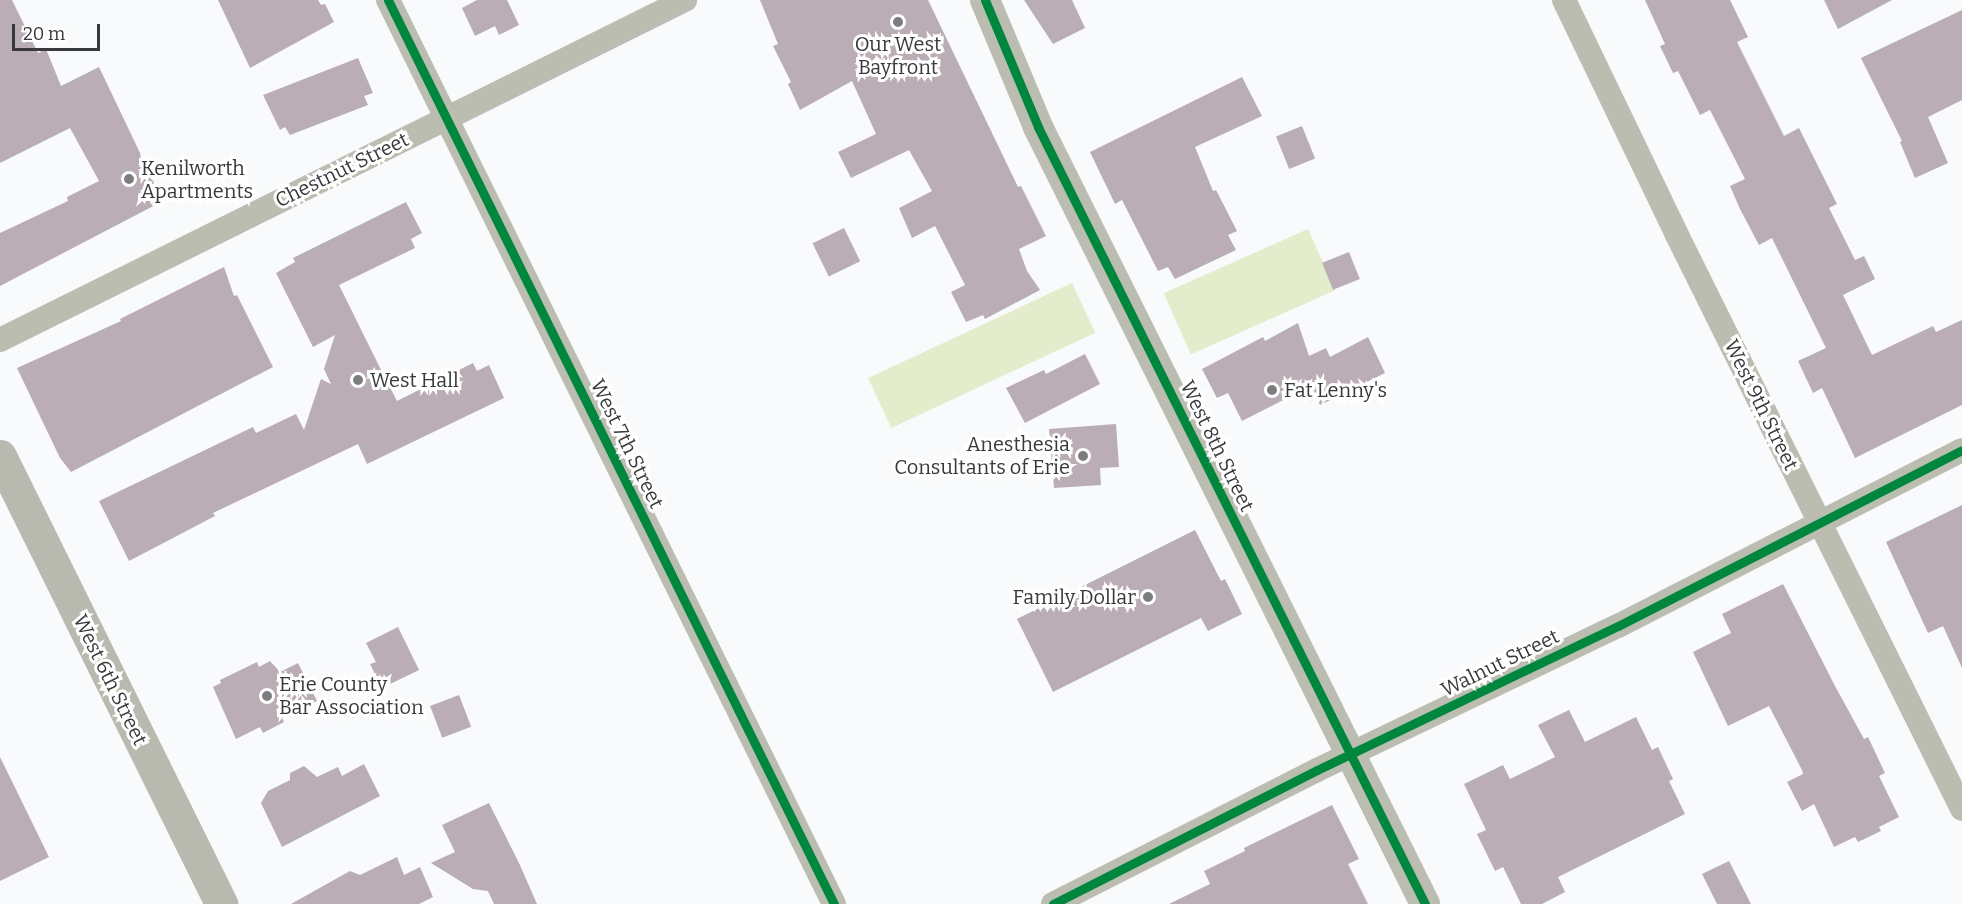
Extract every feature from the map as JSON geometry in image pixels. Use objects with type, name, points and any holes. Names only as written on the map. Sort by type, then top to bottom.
[{"type":"main road","name":"West 6th Street","points":[[0,456],[221,904]]},
{"type":"street","name":"West 7th Street","points":[[388,0],[834,904]]},
{"type":"street","name":"Chestnut Street","points":[[0,340],[685,0]]},
{"type":"street","name":"West 8th Street","points":[[985,0],[1038,127],[1425,904]]},
{"type":"street","name":"West 9th Street","points":[[1564,0],[1676,232],[1962,809]]},
{"type":"street","name":"Walnut Street","points":[[1053,904],[1618,626],[1962,450]]},
{"type":"green space","points":[[1308,229],[1335,290],[1191,354],[1164,293]]},
{"type":"green space","points":[[1072,283],[1095,333],[891,428],[868,378]]},
{"type":"building","name":"Kenilworth Apartments","points":[[0,0],[12,0],[38,53],[46,49],[61,86],[99,67],[163,201],[0,286],[0,233],[68,201],[67,197],[99,181],[70,128],[0,163]]},
{"type":"building","points":[[218,0],[318,0],[321,5],[325,4],[334,22],[250,68]]},
{"type":"building","points":[[477,0],[507,0],[519,25],[499,35],[495,26],[475,36],[462,8]]},
{"type":"building","points":[[760,0],[928,0],[1018,187],[1021,186],[1046,236],[1019,249],[1027,271],[1040,290],[985,319],[983,315],[966,322],[951,292],[965,285],[935,226],[912,238],[899,208],[932,191],[909,150],[851,178],[838,152],[876,134],[852,81],[800,110],[788,84],[791,82],[773,46],[778,44]]},
{"type":"building","points":[[1024,0],[1072,0],[1085,28],[1053,44]]},
{"type":"building","points":[[1645,0],[1730,0],[1748,37],[1737,42],[1784,136],[1799,128],[1837,204],[1829,208],[1855,260],[1864,256],[1875,279],[1843,295],[1872,355],[1933,326],[1936,332],[1962,320],[1962,405],[1855,458],[1822,388],[1813,393],[1798,361],[1826,348],[1772,238],[1759,245],[1740,209],[1730,186],[1745,179],[1710,110],[1700,115],[1678,71],[1673,73],[1660,46],[1665,44]]},
{"type":"building","points":[[1824,0],[1892,0],[1838,29]]},
{"type":"building","points":[[1962,10],[1962,100],[1928,117],[1948,163],[1915,178],[1900,142],[1902,141],[1861,58]]},
{"type":"building","points":[[358,58],[373,93],[364,96],[368,105],[290,135],[285,127],[280,130],[263,95]]},
{"type":"building","points":[[1242,77],[1262,116],[1195,147],[1213,191],[1216,190],[1237,231],[1228,235],[1236,250],[1175,279],[1168,267],[1158,271],[1122,200],[1115,204],[1090,152]]},
{"type":"building","points":[[1302,126],[1315,158],[1289,169],[1276,136]]},
{"type":"building","name":"West Hall","points":[[406,202],[422,233],[411,239],[415,248],[339,285],[385,378],[397,401],[473,363],[477,371],[489,365],[504,398],[367,464],[358,444],[213,513],[215,516],[129,561],[99,501],[253,427],[256,433],[296,414],[304,430],[321,379],[331,384],[324,369],[335,335],[313,347],[276,273],[295,262],[293,258]]},
{"type":"building","points":[[844,228],[860,261],[829,277],[813,243]]},
{"type":"building","points":[[1349,252],[1360,279],[1333,290],[1322,263]]},
{"type":"building","points":[[224,267],[234,296],[237,295],[273,367],[71,472],[60,458],[17,368],[121,321],[120,319]]},
{"type":"building","points":[[1298,323],[1309,356],[1326,348],[1330,357],[1368,337],[1385,373],[1320,405],[1311,386],[1242,421],[1228,393],[1217,398],[1202,369],[1263,337],[1265,341]]},
{"type":"building","points":[[1085,354],[1100,384],[1025,423],[1006,388],[1044,370],[1046,374]]},
{"type":"building","points":[[1116,424],[1119,467],[1100,468],[1101,485],[1054,488],[1049,429]]},
{"type":"building","points":[[1962,505],[1962,668],[1943,626],[1928,633],[1886,542]]},
{"type":"building","name":"Family Dollar","points":[[1195,530],[1221,581],[1225,579],[1242,614],[1208,631],[1201,618],[1053,692],[1017,619]]},
{"type":"building","points":[[1783,584],[1864,739],[1868,737],[1885,773],[1879,776],[1899,817],[1879,827],[1881,831],[1858,842],[1855,837],[1834,847],[1814,804],[1802,811],[1787,782],[1803,774],[1802,770],[1769,706],[1728,726],[1693,652],[1731,633],[1722,614]]},
{"type":"building","points":[[398,627],[419,670],[382,688],[370,664],[376,662],[366,643]]},
{"type":"building","points":[[270,661],[280,672],[298,663],[317,701],[282,718],[284,722],[263,733],[260,727],[236,739],[213,687],[221,683],[220,680],[257,662],[259,667]]},
{"type":"building","points":[[459,695],[471,727],[442,738],[430,706]]},
{"type":"building","points":[[1569,710],[1585,742],[1636,717],[1652,750],[1658,747],[1673,779],[1669,781],[1685,814],[1558,877],[1565,892],[1542,904],[1521,904],[1503,867],[1495,871],[1477,834],[1486,830],[1464,784],[1503,765],[1510,779],[1555,757],[1538,725]]},
{"type":"building","points":[[0,757],[49,857],[0,881]]},
{"type":"building","points":[[364,764],[380,796],[282,847],[261,803],[268,791],[290,780],[290,773],[304,766],[317,777],[338,767],[342,776]]},
{"type":"building","points":[[489,803],[537,904],[494,904],[488,891],[473,889],[431,863],[455,852],[442,825]]},
{"type":"building","points":[[1332,805],[1359,859],[1348,864],[1368,904],[1169,904],[1210,884],[1204,871],[1245,851],[1244,848]]},
{"type":"building","points":[[397,857],[404,875],[420,867],[433,897],[419,904],[291,904],[350,871],[360,875]]},
{"type":"building","points":[[1729,861],[1751,904],[1717,904],[1702,874]]},
{"type":"cycle path","points":[[388,0],[834,904]]},
{"type":"cycle path","points":[[985,0],[1038,127],[1425,904]]},
{"type":"cycle path","points":[[1053,904],[1317,770],[1618,626],[1962,450]]},
{"type":"place","name":"Our West Bayfront","points":[[898,22]]},
{"type":"place","name":"Kenilworth Apartments","points":[[129,179]]},
{"type":"place","name":"West Hall","points":[[358,380]]},
{"type":"place","name":"Fat Lenny's","points":[[1272,390]]},
{"type":"place","name":"Anesthesia Consultants of Erie","points":[[1083,456]]},
{"type":"place","name":"Family Dollar","points":[[1148,597]]},
{"type":"place","name":"Erie County Bar Association","points":[[267,696]]}]
